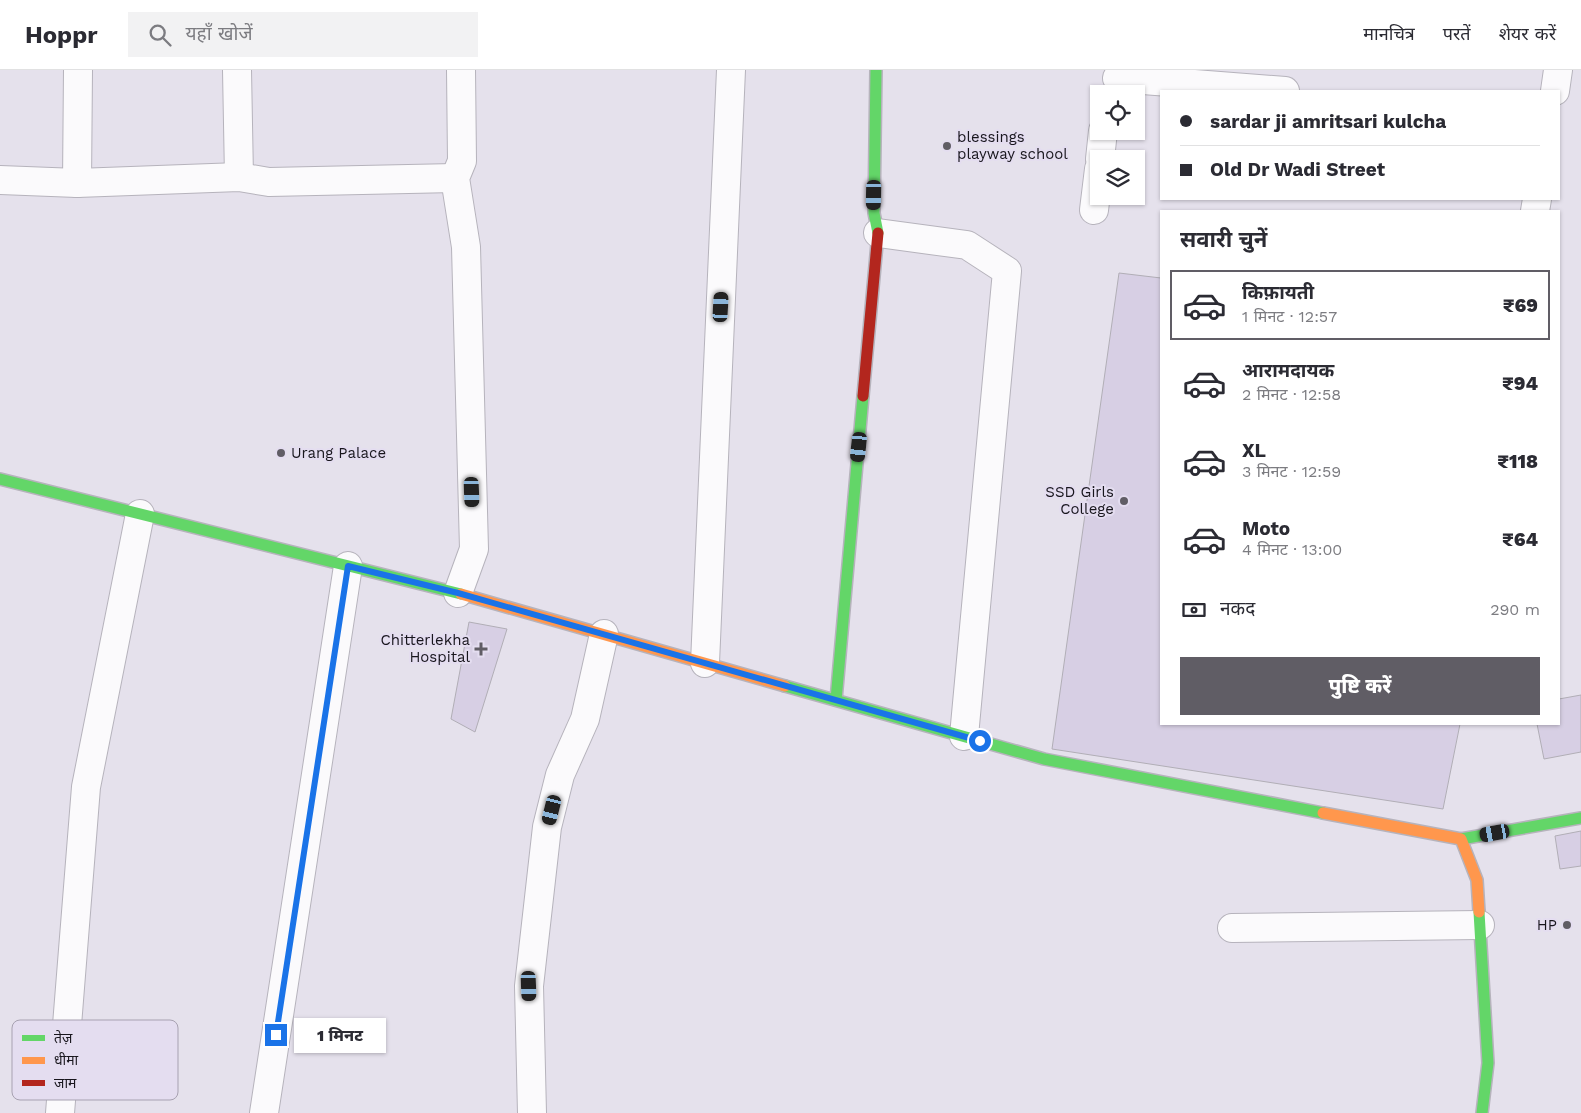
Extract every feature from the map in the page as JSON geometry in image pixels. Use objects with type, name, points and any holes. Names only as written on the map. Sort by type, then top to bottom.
[{"type":"street","points":[[77,182],[78,70]]},
{"type":"street","points":[[237,70],[239,177]]},
{"type":"street","points":[[458,593],[474,549],[466,247],[455,178],[462,161],[461,70]]},
{"type":"street","points":[[705,663],[731,70]]},
{"type":"street","points":[[836,700],[878,233],[874,213],[876,70]]},
{"type":"street","points":[[1555,90],[1558,70]]},
{"type":"street","points":[[1115,81],[1284,84]]},
{"type":"street","points":[[0,180],[77,182],[239,177],[269,182],[455,178]]},
{"type":"street","points":[[1094,210],[1095,205]]},
{"type":"street","points":[[878,233],[967,245],[1007,271],[964,736]]},
{"type":"street","points":[[0,479],[458,593],[1044,759],[1461,839],[1581,818]]},
{"type":"street","points":[[67,1020],[86,787],[140,514]]},
{"type":"street","points":[[264,1113],[348,566]]},
{"type":"street","points":[[532,1113],[529,986],[547,827],[560,775],[585,718],[604,634]]},
{"type":"street","points":[[1461,839],[1477,880],[1488,1063],[1482,1113]]},
{"type":"street","points":[[1232,928],[1480,925]]},
{"type":"street","points":[[60,1113],[61,1100]]},
{"type":"building","name":"SSD Girls College","points":[[1119,273],[1160,278],[1160,725],[1460,725],[1443,809],[1052,749]]},
{"type":"building","points":[[469,622],[507,629],[475,732],[451,719]]},
{"type":"building","points":[[1581,695],[1581,752],[1544,759],[1537,725],[1560,725],[1560,699]]},
{"type":"building","points":[[1581,831],[1581,866],[1560,869],[1555,836]]},
{"type":"traffic: fast","points":[[876,70],[874,213],[878,233]]},
{"type":"traffic: fast","points":[[836,700],[863,396]]},
{"type":"traffic: fast","points":[[0,479],[461,594]]},
{"type":"traffic: fast","points":[[785,686],[1044,759],[1323,813]]},
{"type":"traffic: fast","points":[[1461,839],[1581,818]]},
{"type":"traffic: fast","points":[[1479,912],[1488,1063],[1482,1113]]},
{"type":"traffic: slow","points":[[461,594],[785,686]]},
{"type":"traffic: slow","points":[[1323,813],[1461,839],[1477,880],[1479,912]]},
{"type":"traffic: jam","points":[[863,396],[878,233]]},
{"type":"place","name":"blessings playway school","points":[[947,146]]},
{"type":"place","name":"Urang Palace","points":[[281,453]]},
{"type":"place","name":"SSD Girls College","points":[[1124,501]]},
{"type":"place","name":"Chitterlekha Hospital","points":[[481,649]]},
{"type":"place","name":"HP","points":[[1567,925]]},
{"type":"route","points":[[276,1035],[348,566],[458,593],[980,741]]}]
